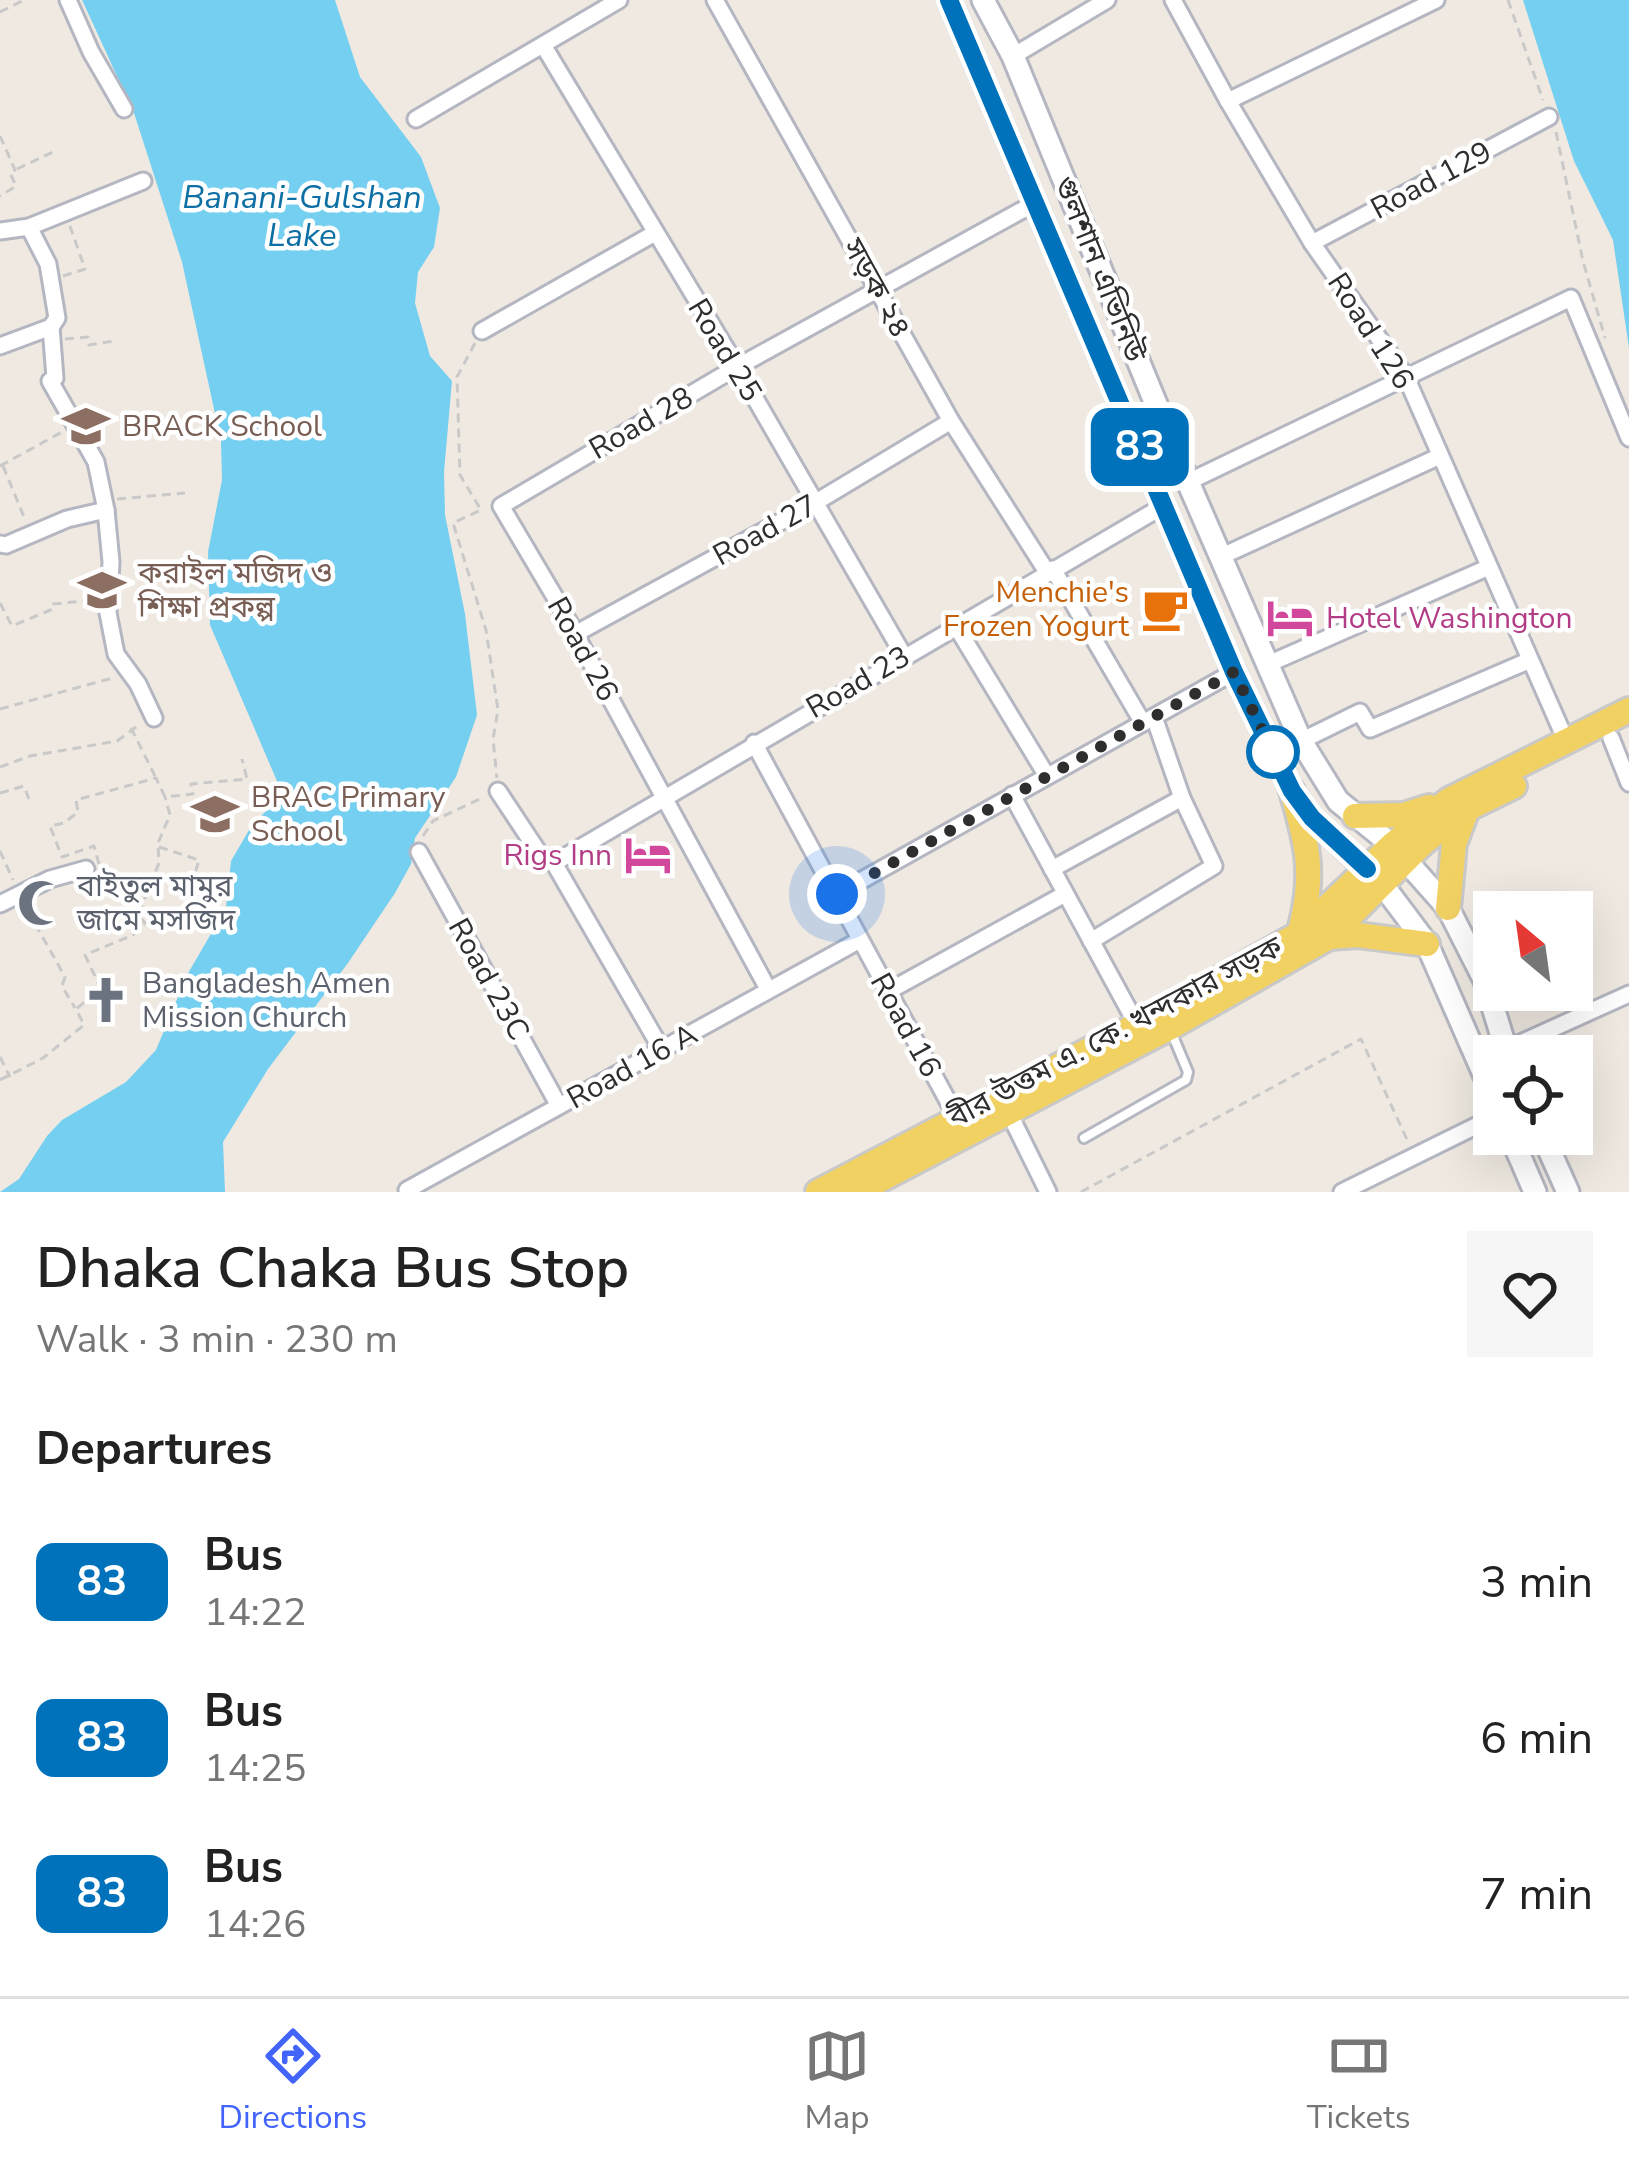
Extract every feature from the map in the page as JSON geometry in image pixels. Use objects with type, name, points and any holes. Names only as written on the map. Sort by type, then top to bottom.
[{"type":"main road","name":"গুলশান এভিনিউ","points":[[949,0],[1234,672],[1292,791],[1312,818],[1375,877],[1427,944],[1473,1049]]},
{"type":"main road","name":"গুলশান এভিনিউ","points":[[983,0],[1013,56],[1188,482],[1301,741],[1329,790],[1399,852],[1448,908],[1484,981],[1500,1035]]},
{"type":"main road","points":[[1458,805],[1629,710]]},
{"type":"main road","points":[[1355,816],[1404,815],[1458,805],[1620,734]]},
{"type":"main road","points":[[1292,791],[1310,858],[1310,894],[1299,934]]},
{"type":"main road","points":[[1448,908],[1458,805]]},
{"type":"main road","name":"বীর উত্তম এ. কে. খন্দকার সড়ক","points":[[857,1192],[1169,1028],[1329,937],[1399,852],[1458,805]]},
{"type":"main road","name":"বীর উত্তম এ. কে. খন্দকার সড়ক","points":[[818,1192],[1137,1025],[1299,934],[1375,877]]},
{"type":"main road","points":[[1329,937],[1358,935],[1427,944]]},
{"type":"main road","points":[[1519,1155],[1535,1192]]},
{"type":"main road","points":[[1551,1155],[1568,1192]]},
{"type":"street","points":[[68,0],[124,109]]},
{"type":"street","points":[[416,119],[619,0]]},
{"type":"street","name":"সড়ক ২৪","points":[[715,0],[951,421],[1148,720],[1214,866],[1091,941]]},
{"type":"street","points":[[1013,56],[1107,0]]},
{"type":"street","name":"Road 126","points":[[1174,0],[1312,243],[1406,377],[1567,743]]},
{"type":"street","points":[[1228,101],[1436,0]]},
{"type":"street","name":"Road 25","points":[[543,45],[904,656]]},
{"type":"street","name":"Road 129","points":[[1312,243],[1549,117]]},
{"type":"street","points":[[0,232],[29,226],[143,181]]},
{"type":"street","name":"Road 28","points":[[501,506],[737,367],[1035,203]]},
{"type":"street","points":[[29,226],[49,264],[57,318],[51,334],[56,378],[50,381],[96,462],[105,506],[108,613],[116,654],[154,718]]},
{"type":"street","points":[[482,331],[655,233]]},
{"type":"street","points":[[1188,482],[1571,298],[1629,438]]},
{"type":"street","points":[[0,346],[51,334]]},
{"type":"street","name":"Road 27","points":[[575,634],[813,504],[951,421]]},
{"type":"street","points":[[1220,557],[1440,456]]},
{"type":"street","name":"Road 23","points":[[554,862],[1165,505]]},
{"type":"street","points":[[0,544],[105,506]]},
{"type":"street","name":"Road 26","points":[[501,506],[768,989]]},
{"type":"street","points":[[1266,664],[1489,567]]},
{"type":"street","points":[[956,626],[1047,776]]},
{"type":"street","points":[[1301,741],[1360,712],[1370,729],[1528,662]]},
{"type":"street","points":[[837,894],[1234,672]]},
{"type":"street","points":[[1620,734],[1629,782]]},
{"type":"street","name":"Road 16","points":[[754,742],[956,1117]]},
{"type":"street","points":[[498,791],[543,859],[554,862],[662,1050]]},
{"type":"street","points":[[1012,795],[1137,1025]]},
{"type":"street","points":[[1052,869],[1182,798]]},
{"type":"street","name":"Road 23C","points":[[418,852],[559,1106]]},
{"type":"street","points":[[0,904],[50,879],[90,868]]},
{"type":"street","points":[[887,992],[1065,894]]},
{"type":"street","name":"Road 16 A","points":[[406,1191],[433,1185],[559,1106],[860,940]]},
{"type":"street","points":[[1544,1035],[1629,994]]},
{"type":"street","points":[[1008,1111],[1048,1192]]},
{"type":"street","points":[[1342,1192],[1473,1127]]},
{"type":"lane","points":[[1084,1138],[1180,1086],[1188,1072],[1169,1028]]},
{"type":"path","points":[[0,12],[23,0]]},
{"type":"path","points":[[1508,0],[1560,140],[1583,261],[1608,346]]},
{"type":"path","points":[[0,136],[15,170]]},
{"type":"path","points":[[0,196],[16,186],[10,173],[55,151]]},
{"type":"path","points":[[50,281],[85,268],[64,213]]},
{"type":"path","points":[[418,852],[425,829],[433,821],[498,791],[493,739],[498,710],[486,630],[453,523],[481,510],[460,475],[457,376],[482,331]]},
{"type":"path","points":[[51,334],[88,338],[89,345],[114,340]]},
{"type":"path","points":[[31,532],[1,465],[73,424]]},
{"type":"path","points":[[105,506],[185,493]]},
{"type":"path","points":[[0,602],[12,626],[62,602],[110,598]]},
{"type":"path","points":[[0,709],[129,674]]},
{"type":"path","points":[[0,767],[30,756],[117,741],[131,728],[154,718]]},
{"type":"path","points":[[131,728],[170,815],[158,847],[158,866],[138,915]]},
{"type":"path","points":[[165,797],[193,794],[190,784],[247,778],[242,760]]},
{"type":"path","points":[[76,1009],[101,988],[85,955],[133,934],[145,923],[121,888],[106,895],[90,868],[101,862],[94,845],[62,857],[50,826],[73,818],[78,812],[76,800],[156,778]]},
{"type":"path","points":[[0,794],[24,786],[29,800]]},
{"type":"path","points":[[158,847],[199,860],[193,880]]},
{"type":"path","points":[[0,851],[65,977],[62,986],[84,1025],[44,1058],[0,1080]]},
{"type":"path","points":[[1081,1192],[1360,1039],[1414,1156]]},
{"type":"path","points":[[0,1057],[10,1077]]},
{"type":"water","name":"Banani-Gulshan Lake","points":[[82,0],[335,0],[360,77],[421,157],[440,208],[434,247],[418,272],[415,303],[430,356],[452,381],[445,515],[465,614],[477,715],[456,777],[415,838],[411,864],[395,893],[268,1069],[223,1142],[225,1192],[0,1192],[19,1179],[62,1120],[126,1082],[156,1050],[187,975],[226,908],[231,861],[266,811],[277,781],[210,625],[208,552],[222,480],[221,441],[182,262],[134,113]]},
{"type":"water","points":[[1523,0],[1629,0],[1629,348],[1613,240],[1574,161]]},
{"type":"bus line","name":"83","points":[[949,0],[1234,672],[1292,791],[1312,818],[1367,869]]},
{"type":"place","name":"BRACK School","points":[[86,426]]},
{"type":"place","name":"করাইল মজিদ ও শিক্ষা প্রকল্প","points":[[102,590]]},
{"type":"place","name":"Menchie's Frozen Yogurt","points":[[1165,609]]},
{"type":"place","name":"Hotel Washington","points":[[1290,618]]},
{"type":"place","name":"BRAC Primary School","points":[[215,814]]},
{"type":"place","name":"Rigs Inn","points":[[648,855]]},
{"type":"place","name":"বাইতুল মামুর জামে মসজিদ","points":[[41,903]]},
{"type":"place","name":"Bangladesh Amen Mission Church","points":[[106,1000]]},
{"type":"route","points":[[837,894],[1234,672],[1273,752]]}]
